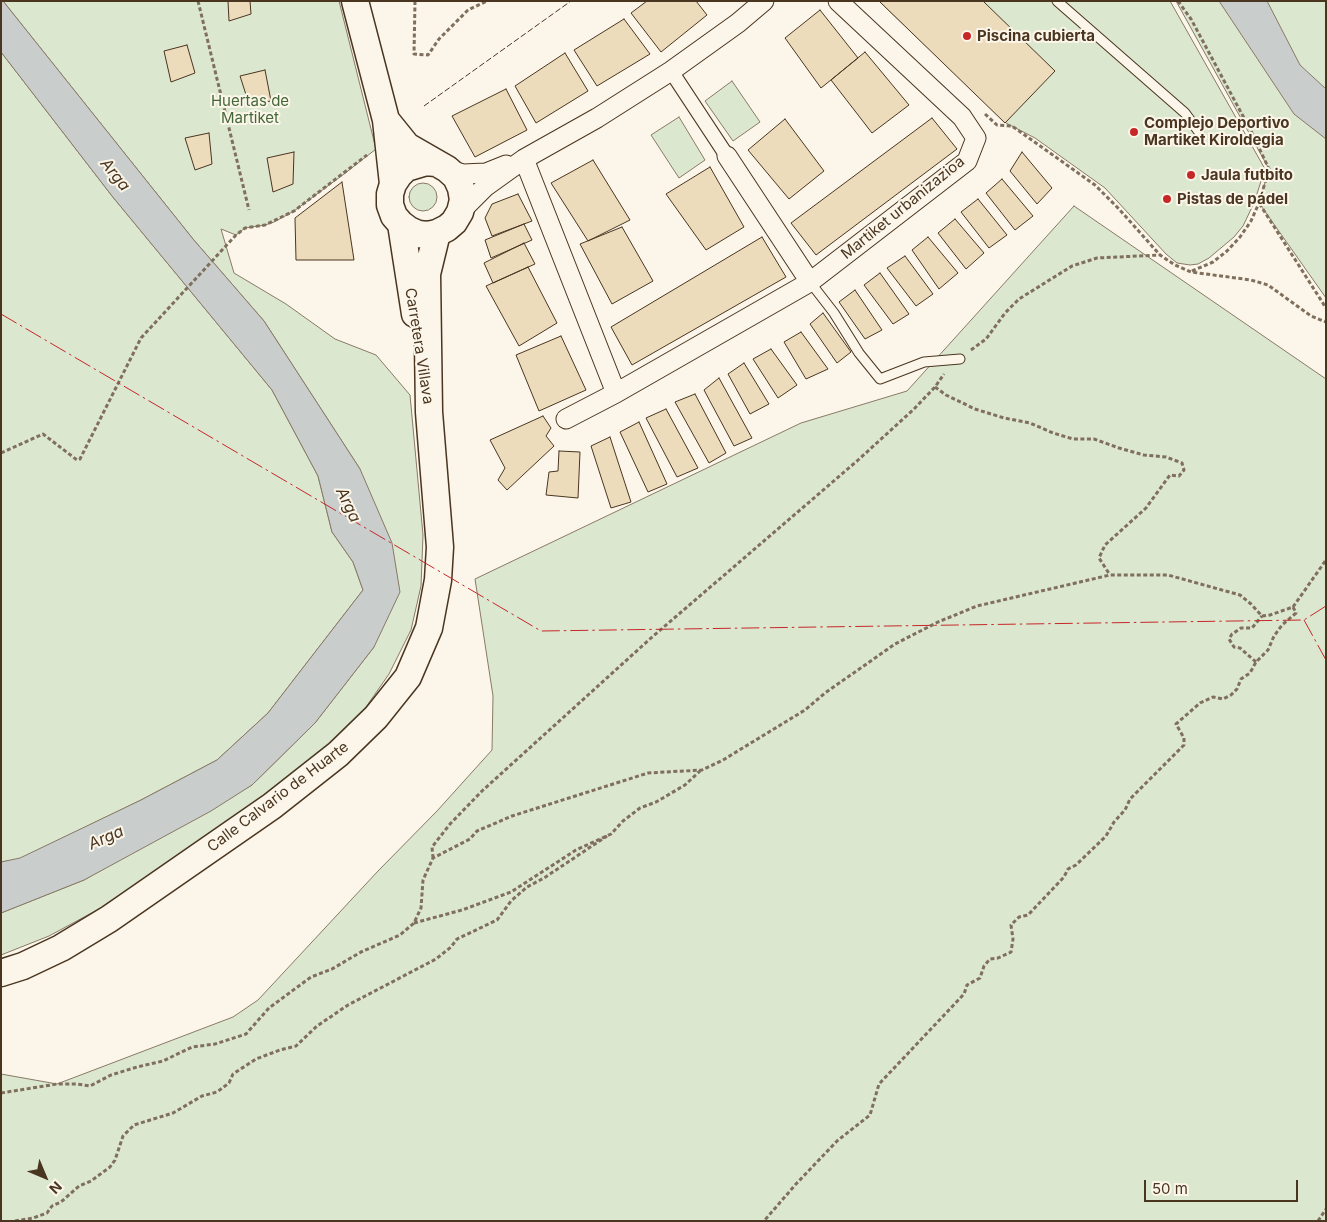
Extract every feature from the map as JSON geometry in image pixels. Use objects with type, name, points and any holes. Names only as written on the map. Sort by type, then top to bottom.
[{"type":"main road","name":"Carretera Villava","points":[[355,1],[386,120],[393,184],[390,194],[390,205],[394,216],[401,224],[429,412]]},
{"type":"main road","name":"Carretera Villava","points":[[386,120],[407,146],[442,166],[456,177],[461,188],[463,200],[460,212]]},
{"type":"main road","points":[[393,184],[406,168],[426,162],[442,166]]},
{"type":"main road","points":[[401,224],[418,234],[428,235],[447,228],[454,222],[460,212]]},
{"type":"main road","name":"Carretera Villava","points":[[429,412],[427,274],[437,233]]},
{"type":"main road","name":"Calle Calvario de Huarte","points":[[1,973],[23,966],[61,948],[109,919],[272,806],[338,754],[376,717],[408,676],[430,628],[438,580],[440,547],[429,412]]},
{"type":"street","points":[[460,212],[485,187],[524,159],[597,118],[670,71],[738,23],[764,1]]},
{"type":"street","name":"Martiket urbanizazioa","points":[[566,419],[616,394],[810,282],[967,161],[976,138],[962,116],[838,1]]},
{"type":"street","points":[[670,71],[810,282]]},
{"type":"street","points":[[442,166],[464,174],[486,172],[524,159]]},
{"type":"street","points":[[524,159],[616,394]]},
{"type":"lane","points":[[1057,1],[1185,113],[1199,132]]},
{"type":"lane","points":[[810,282],[834,313],[859,353],[880,379],[924,362],[960,359]]},
{"type":"path","points":[[198,1],[249,210]]},
{"type":"path","points":[[415,1],[414,54],[428,55],[439,39],[468,10],[488,1]]},
{"type":"path","points":[[1178,1],[1191,19],[1270,169],[1259,203],[1245,229],[1226,251],[1213,262],[1190,272]]},
{"type":"path","points":[[1012,126],[1095,185],[1160,255],[1175,265],[1190,272],[1251,280],[1268,285],[1311,316],[1326,322]]},
{"type":"path","points":[[1,453],[43,434],[78,460],[80,459],[140,338],[236,235],[245,228],[265,225],[294,211],[369,154]]},
{"type":"path","points":[[1259,203],[1326,308]]},
{"type":"path","points":[[1,1093],[57,1084],[90,1086],[111,1075],[137,1066],[163,1061],[192,1047],[215,1044],[246,1034],[269,1008],[311,976],[332,970],[361,952],[400,935],[414,923],[422,908],[423,880],[433,858],[432,847],[450,824],[482,791],[651,638],[857,461],[914,409],[950,366],[986,338],[1019,299],[1072,266],[1097,258],[1160,255]]},
{"type":"path","points":[[934,387],[975,409],[1004,418],[1030,423],[1073,439],[1094,439],[1144,455],[1166,457],[1182,463],[1184,470],[1179,476],[1170,475],[1146,508],[1105,545],[1099,558],[1110,575]]},
{"type":"path","points":[[15,1221],[47,1213],[52,1206],[61,1202],[79,1186],[91,1181],[110,1167],[115,1160],[123,1136],[134,1125],[173,1113],[202,1096],[217,1092],[229,1083],[233,1074],[256,1058],[296,1046],[317,1026],[348,1005],[436,959],[451,947],[457,939],[497,920],[511,901],[527,887],[611,834],[623,821],[640,808],[656,802],[685,785],[702,770],[723,760],[805,710],[825,693],[895,644],[938,622],[977,606],[1110,575],[1168,575],[1240,594],[1262,616],[1270,616],[1293,607],[1326,560]]},
{"type":"path","points":[[764,1221],[837,1141],[870,1115],[879,1084],[964,994],[967,984],[980,978],[984,966],[990,959],[998,958],[1011,952],[1013,939],[1011,925],[1018,917],[1028,915],[1064,877],[1068,869],[1076,865],[1106,836],[1114,822],[1125,810],[1130,799],[1184,745],[1184,738],[1176,724],[1200,703],[1213,697],[1224,699],[1237,690],[1241,680],[1250,673],[1256,662],[1268,650],[1274,636],[1282,625],[1296,613],[1293,607]]},
{"type":"path","points":[[1256,662],[1240,648],[1234,647],[1229,639],[1232,634],[1241,628],[1252,628],[1262,616]]},
{"type":"path","points":[[433,858],[470,839],[477,831],[512,816],[648,773],[702,770]]},
{"type":"path","points":[[414,923],[462,910],[511,892],[576,850],[607,836]]},
{"type":"path","points":[[1318,1221],[1326,1209]]},
{"type":"green space","name":"Huertas de Martiket","points":[[3,1],[339,1],[376,149],[294,211],[274,222],[245,228],[236,235],[221,229],[234,273],[286,304],[335,339],[376,355],[410,395],[423,535],[421,586],[411,630],[389,674],[359,717],[285,784],[99,909],[49,936],[1,955],[1,913],[84,880],[252,785],[315,723],[374,647],[360,469],[264,321],[193,239]]},
{"type":"green space","name":"Complejo Deportivo Martiket Kiroldegia","points":[[879,1],[1170,1],[1265,169],[1254,203],[1243,226],[1234,237],[1209,258],[1198,264],[1177,263],[1166,254],[1105,188],[1035,138],[1006,123]]},
{"type":"green space","points":[[1176,1],[1326,1],[1326,298],[1259,203],[1269,169]]},
{"type":"green space","points":[[1,52],[112,196],[272,390],[318,476],[332,532],[353,562],[363,590],[268,713],[217,760],[141,800],[20,859],[1,862]]},
{"type":"green space","points":[[732,81],[760,122],[733,141],[705,101]]},
{"type":"green space","points":[[679,117],[705,160],[679,178],[651,135]]},
{"type":"green space","points":[[423,183],[433,187],[437,197],[433,207],[423,211],[413,207],[409,197],[413,187]]},
{"type":"green space","points":[[1074,206],[1326,379],[1326,1221],[1,1221],[1,1074],[57,1084],[233,1017],[258,1000],[378,871],[437,811],[492,750],[493,696],[475,579],[801,423],[907,391]]},
{"type":"water","name":"Arga","points":[[1,1],[3,1],[193,239],[264,321],[360,469],[392,543],[400,592],[374,647],[315,723],[252,785],[211,811],[84,880],[1,913],[1,862],[20,858],[141,800],[217,760],[268,713],[363,590],[353,562],[332,532],[318,476],[272,390],[112,196],[1,52]]},
{"type":"water","points":[[1219,1],[1267,1],[1300,65],[1326,89],[1326,139],[1294,114]]},
{"type":"building","points":[[228,1],[250,1],[251,14],[229,21]]},
{"type":"building","points":[[647,1],[696,1],[707,15],[661,52],[631,13]]},
{"type":"building","name":"Piscina cubierta","points":[[879,1],[983,1],[1055,71],[1005,123]]},
{"type":"building","points":[[820,10],[858,58],[821,88],[785,38]]},
{"type":"building","points":[[624,19],[650,54],[597,86],[574,50]]},
{"type":"building","points":[[187,45],[195,73],[171,82],[164,51]]},
{"type":"building","points":[[865,52],[909,105],[872,133],[831,80]]},
{"type":"building","points":[[565,53],[588,91],[536,123],[515,86]]},
{"type":"building","points":[[265,70],[271,101],[249,104],[240,76]]},
{"type":"building","points":[[506,89],[527,130],[475,157],[452,116]]},
{"type":"building","points":[[932,118],[957,149],[816,255],[791,223]]},
{"type":"building","points":[[785,119],[824,171],[789,199],[748,150]]},
{"type":"building","points":[[209,133],[212,164],[195,170],[185,138]]},
{"type":"building","points":[[294,152],[293,184],[273,192],[267,158]]},
{"type":"building","points":[[1022,152],[1052,188],[1037,204],[1010,171]]},
{"type":"building","points":[[593,160],[630,220],[588,241],[551,183]]},
{"type":"building","points":[[710,167],[744,227],[706,250],[666,194]]},
{"type":"building","points":[[1002,179],[1033,216],[1015,230],[986,193]]},
{"type":"building","points":[[342,182],[354,260],[296,260],[295,218]]},
{"type":"building","points":[[518,194],[532,221],[492,236],[485,218],[492,204]]},
{"type":"building","points":[[978,199],[1007,235],[989,248],[961,212]]},
{"type":"building","points":[[955,219],[984,253],[966,269],[938,233]]},
{"type":"building","points":[[524,224],[532,240],[491,258],[485,240]]},
{"type":"building","points":[[622,227],[653,281],[612,304],[580,244]]},
{"type":"building","points":[[762,237],[786,277],[632,365],[611,327]]},
{"type":"building","points":[[928,237],[958,273],[939,289],[912,250]]},
{"type":"building","points":[[524,243],[535,264],[493,283],[484,263]]},
{"type":"building","points":[[905,256],[933,294],[916,306],[887,268]]},
{"type":"building","points":[[528,267],[557,323],[519,346],[486,286]]},
{"type":"building","points":[[880,273],[909,314],[893,324],[864,285]]},
{"type":"building","points":[[855,290],[882,330],[865,339],[839,302]]},
{"type":"building","points":[[823,313],[851,352],[837,363],[810,324]]},
{"type":"building","points":[[801,332],[828,369],[806,379],[784,342]]},
{"type":"building","points":[[561,336],[586,390],[539,411],[516,355]]},
{"type":"building","points":[[771,349],[797,385],[778,398],[753,359]]},
{"type":"building","points":[[744,363],[769,404],[750,414],[728,374]]},
{"type":"building","points":[[719,378],[752,438],[734,446],[704,390]]},
{"type":"building","points":[[695,394],[726,453],[709,463],[675,402]]},
{"type":"building","points":[[666,409],[698,468],[677,477],[646,418]]},
{"type":"building","points":[[543,416],[551,428],[546,436],[554,446],[507,490],[498,480],[505,468],[490,440]]},
{"type":"building","points":[[639,422],[667,484],[648,492],[620,432]]},
{"type":"building","points":[[610,437],[631,502],[611,508],[591,446]]},
{"type":"building","points":[[559,451],[580,452],[578,498],[546,495],[549,472],[558,471]]},
{"type":"fence","points":[[424,106],[571,1]]},
{"type":"power","points":[[1,314],[541,631],[1304,620],[1326,606]]},
{"type":"power","points":[[1304,620],[1326,660]]},
{"type":"place","name":"Piscina cubierta","points":[[967,36]]},
{"type":"place","name":"Complejo Deportivo Martiket Kiroldegia","points":[[1134,132]]},
{"type":"place","name":"Jaula futbito","points":[[1191,175]]},
{"type":"place","name":"Pistas de pádel","points":[[1167,199]]}]
